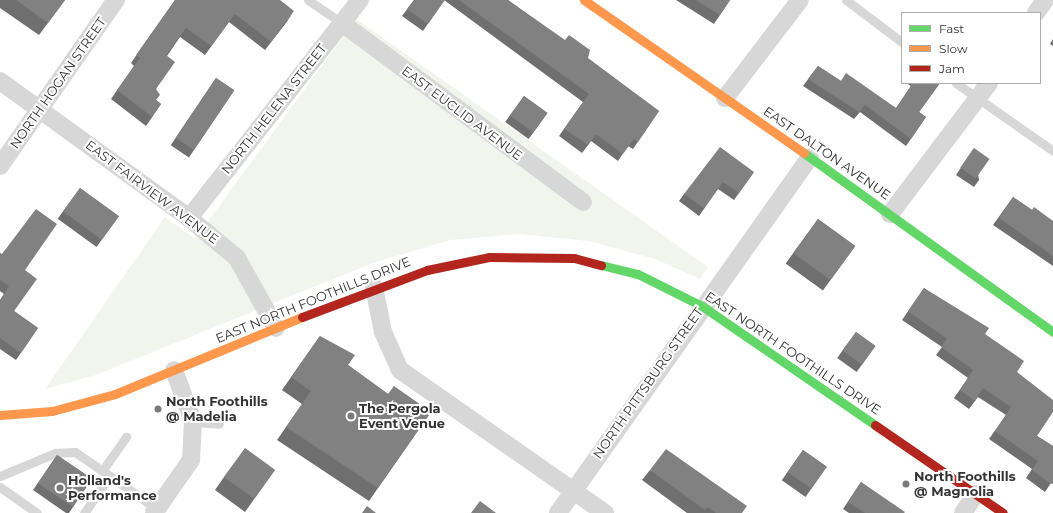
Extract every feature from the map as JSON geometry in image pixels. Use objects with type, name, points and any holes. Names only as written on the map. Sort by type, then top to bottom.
[{"type":"main road","name":"EAST DALTON AVENUE","points":[[584,0],[810,157],[1053,332]]},
{"type":"main road","name":"EAST NORTH FOOTHILLS DRIVE","points":[[0,415],[52,411],[115,394],[374,287],[427,270],[489,257],[574,258],[638,274],[702,306],[1003,513]]},
{"type":"street","name":"NORTH HOGAN STREET","points":[[0,166],[116,0]]},
{"type":"street","name":"NORTH HELENA STREET","points":[[189,218],[360,0]]},
{"type":"street","points":[[725,98],[800,0]]},
{"type":"street","points":[[1037,12],[1045,0]]},
{"type":"street","name":"EAST EUCLID AVENUE","points":[[342,23],[583,202]]},
{"type":"street","name":"EAST FAIRVIEW AVENUE","points":[[0,81],[41,109],[189,218],[237,258],[276,328]]},
{"type":"street","points":[[890,214],[978,100],[988,84]]},
{"type":"street","name":"NORTH PITTSBURG STREET","points":[[558,513],[702,306],[810,157]]},
{"type":"street","points":[[374,287],[383,332],[400,370],[605,513]]},
{"type":"street","points":[[155,511],[192,460],[193,422],[174,370]]},
{"type":"street","points":[[963,513],[976,494]]},
{"type":"lane","points":[[308,0],[342,23]]},
{"type":"lane","points":[[846,0],[901,41]]},
{"type":"lane","points":[[957,84],[978,100],[1053,151]]},
{"type":"lane","points":[[193,422],[219,424]]},
{"type":"lane","points":[[84,513],[126,437]]},
{"type":"lane","points":[[0,476],[55,453],[75,452],[155,511]]},
{"type":"lane","points":[[0,487],[37,513]]},
{"type":"shaded area","points":[[356,19],[708,267],[700,279],[655,259],[589,241],[517,234],[450,240],[373,263],[96,375],[45,389],[165,217],[195,239]]},
{"type":"building","points":[[16,0],[65,0],[48,23]]},
{"type":"building","points":[[175,0],[280,0],[294,11],[271,42],[235,14],[211,46],[186,28],[166,55],[175,62],[156,89],[160,95],[156,100],[161,104],[152,117],[117,90],[140,58],[136,55]]},
{"type":"building","points":[[414,0],[445,0],[428,24],[407,9]]},
{"type":"building","points":[[459,0],[508,0],[565,40],[569,35],[590,50],[588,58],[659,111],[638,142],[634,139],[623,154],[596,134],[588,145],[564,129],[589,94]]},
{"type":"building","points":[[696,0],[730,0],[720,15]]},
{"type":"building","points":[[818,66],[841,81],[846,73],[896,108],[912,84],[939,84],[919,112],[926,117],[911,139],[865,105],[859,112],[808,79]]},
{"type":"building","points":[[216,78],[234,90],[194,150],[176,138]]},
{"type":"building","points":[[524,96],[547,113],[533,132],[510,115]]},
{"type":"building","points":[[720,147],[754,172],[739,193],[723,182],[704,208],[684,194]]},
{"type":"building","points":[[974,148],[990,159],[976,179],[960,168]]},
{"type":"building","points":[[80,188],[119,216],[102,240],[63,211]]},
{"type":"building","points":[[1013,197],[1032,210],[1034,207],[1053,221],[1053,256],[999,218]]},
{"type":"building","points":[[36,209],[57,224],[25,270],[37,279],[14,311],[38,328],[21,353],[0,338],[0,300],[9,286],[0,280],[0,253],[2,254]]},
{"type":"building","points":[[818,219],[855,246],[831,280],[793,253]]},
{"type":"building","points":[[924,288],[989,328],[985,334],[1024,361],[1017,372],[1053,400],[1053,412],[1037,436],[1053,446],[1053,481],[1051,484],[1032,470],[1038,461],[995,431],[1011,407],[983,388],[975,401],[960,390],[973,370],[941,347],[947,339],[908,311]]},
{"type":"building","points":[[856,332],[875,346],[862,365],[842,351]]},
{"type":"building","name":"The Pergola Event Venue","points":[[320,336],[355,355],[348,365],[388,394],[394,386],[431,412],[378,488],[286,427],[311,391],[291,377]]},
{"type":"building","points":[[245,448],[275,470],[254,499],[224,477]]},
{"type":"building","points":[[666,449],[747,506],[742,513],[716,513],[708,507],[705,510],[650,470]]},
{"type":"building","points":[[803,450],[827,467],[811,489],[788,472]]},
{"type":"building","name":"Holland's Performance","points":[[57,455],[92,478],[73,507],[38,483]]},
{"type":"building","points":[[861,482],[905,512],[865,513],[848,502]]},
{"type":"building","points":[[480,501],[496,513],[471,513]]},
{"type":"building","points":[[367,506],[376,513],[362,513]]},
{"type":"traffic: fast","points":[[804,153],[1053,332]]},
{"type":"traffic: fast","points":[[601,265],[638,274],[702,306],[875,425]]},
{"type":"traffic: slow","points":[[584,0],[804,153]]},
{"type":"traffic: slow","points":[[0,415],[52,411],[115,394],[302,317]]},
{"type":"traffic: jam","points":[[302,317],[427,270],[489,257],[574,258],[601,265]]},
{"type":"traffic: jam","points":[[875,425],[1003,513]]},
{"type":"place","name":"North Foothills @ Madelia","points":[[158,409]]},
{"type":"place","name":"The Pergola Event Venue","points":[[351,416]]},
{"type":"place","name":"North Foothills @ Magnolia","points":[[906,484]]},
{"type":"place","name":"Holland's Performance","points":[[60,488]]}]
